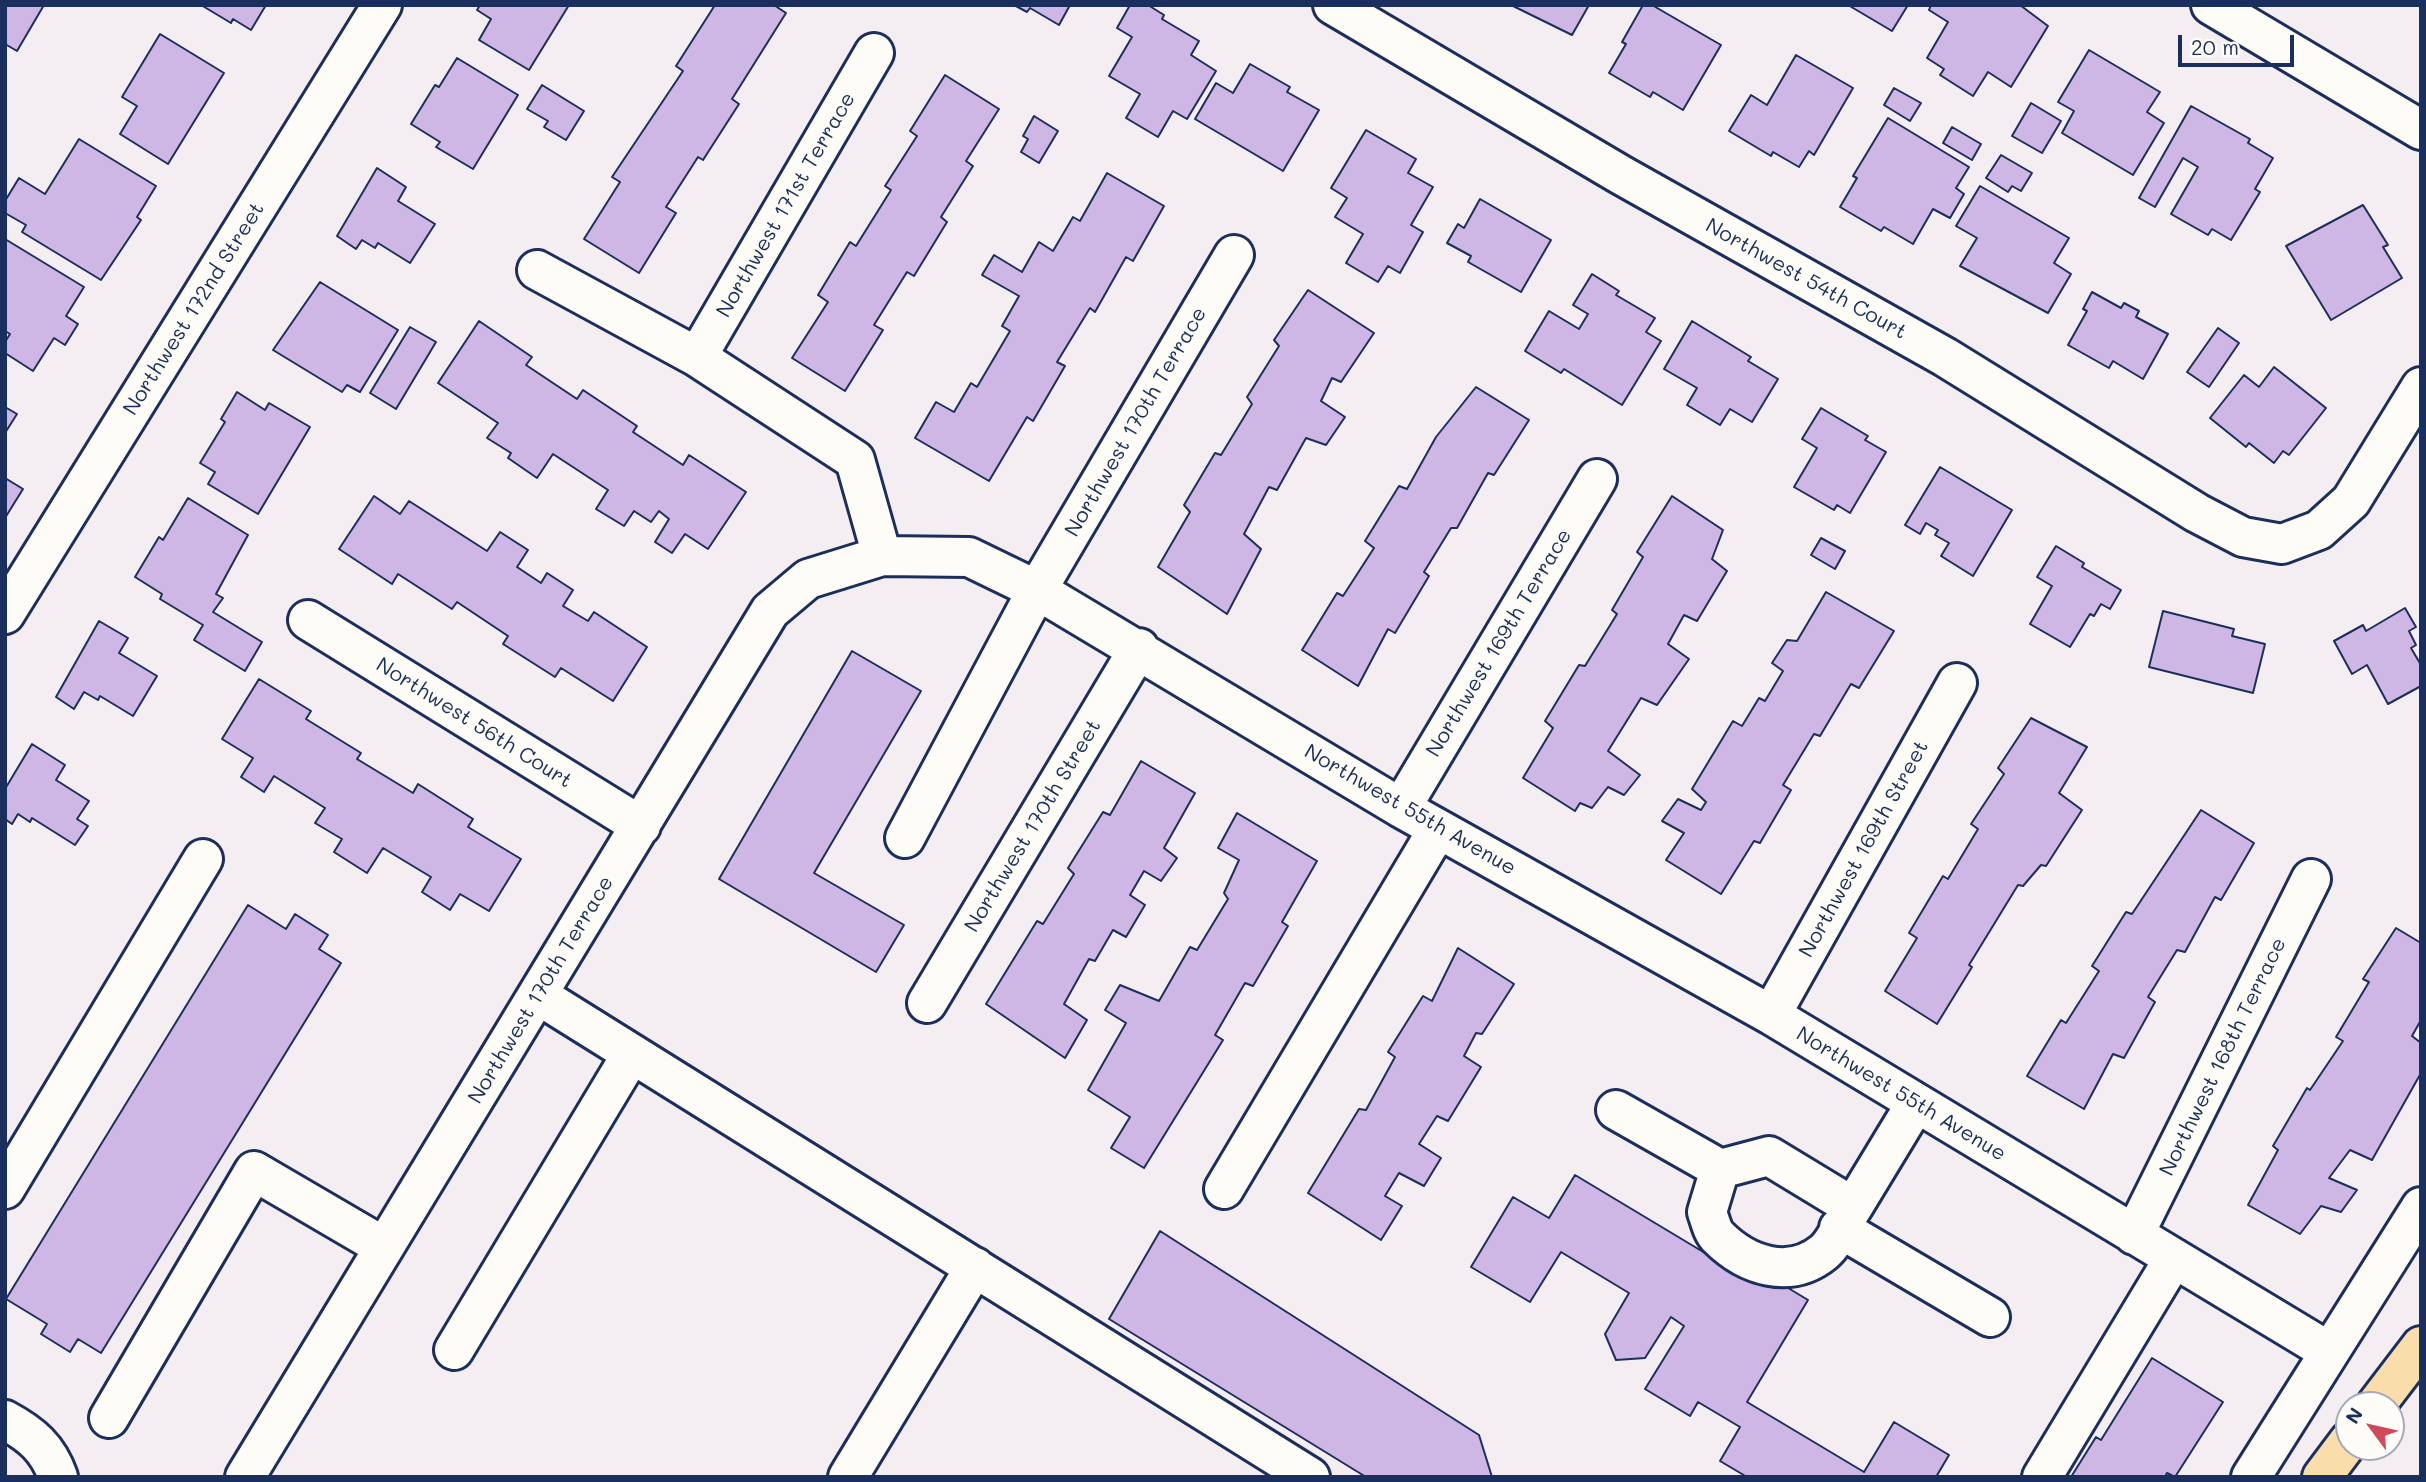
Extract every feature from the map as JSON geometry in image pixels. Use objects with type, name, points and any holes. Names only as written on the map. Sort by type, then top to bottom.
[{"type":"highway","points":[[2387,1391],[2421,1346]]},
{"type":"highway","points":[[2322,1477],[2335,1460]]},
{"type":"street","name":"Northwest 172nd Street","points":[[5,614],[382,5]]},
{"type":"street","name":"Northwest 54th Court","points":[[1333,5],[1620,175],[1945,358],[2197,513],[2244,537],[2282,544],[2319,530],[2351,501],[2421,387]]},
{"type":"street","points":[[2211,5],[2421,130]]},
{"type":"street","name":"Northwest 171st Terrace","points":[[697,356],[874,54]]},
{"type":"street","name":"Northwest 170th Terrace","points":[[905,838],[1037,590],[1234,255]]},
{"type":"street","points":[[537,270],[697,356],[855,460],[882,556]]},
{"type":"street","name":"Northwest 169th Terrace","points":[[1401,808],[1597,479]]},
{"type":"street","name":"Northwest 170th Terrace","points":[[245,1477],[770,611],[808,579],[882,556]]},
{"type":"street","name":"Northwest 55th Avenue","points":[[882,556],[969,556],[1037,590],[1139,648],[1401,808],[1771,1016],[2328,1351]]},
{"type":"street","name":"Northwest 56th Court","points":[[308,620],[641,826]]},
{"type":"street","name":"Northwest 170th Street","points":[[927,1003],[1139,648]]},
{"type":"street","name":"Northwest 169th Street","points":[[1771,1016],[1957,682]]},
{"type":"street","points":[[1224,1189],[1438,829]]},
{"type":"street","points":[[5,1189],[203,859]]},
{"type":"street","name":"Northwest 168th Terrace","points":[[2134,1235],[2311,879]]},
{"type":"street","points":[[538,995],[1310,1477]]},
{"type":"street","points":[[454,1350],[631,1055]]},
{"type":"street","points":[[1720,1169],[1707,1212],[1716,1235],[1743,1256],[1772,1268],[1800,1268],[1826,1251],[1916,1103]]},
{"type":"street","points":[[1616,1110],[1720,1169],[1769,1156],[1846,1218],[1990,1317]]},
{"type":"street","points":[[109,1418],[254,1171],[384,1247]]},
{"type":"street","points":[[2251,1477],[2421,1207]]},
{"type":"street","points":[[2042,1477],[2175,1258]]},
{"type":"street","points":[[848,1477],[975,1267]]},
{"type":"street","points":[[5,1419],[33,1436],[52,1460],[58,1477]]},
{"type":"building","points":[[5,5],[44,5],[17,51],[5,44]]},
{"type":"building","points":[[201,5],[266,5],[251,30],[233,19],[231,23]]},
{"type":"building","points":[[480,5],[569,5],[529,70],[479,40],[491,19],[477,10]]},
{"type":"building","points":[[715,5],[774,5],[786,13],[732,99],[739,104],[703,160],[698,157],[666,207],[676,213],[639,273],[584,239],[620,182],[612,177],[683,71],[676,66]]},
{"type":"building","points":[[1014,5],[1070,5],[1059,25],[1030,8],[1027,12]]},
{"type":"building","points":[[1130,5],[1148,5],[1164,15],[1162,19],[1199,41],[1191,55],[1216,71],[1187,119],[1173,111],[1158,137],[1126,118],[1140,94],[1109,76],[1132,37],[1117,28]]},
{"type":"building","points":[[1511,5],[1589,5],[1572,35]]},
{"type":"building","points":[[1643,5],[1652,5],[1721,45],[1683,110],[1653,92],[1650,97],[1609,73],[1626,44],[1622,42]]},
{"type":"building","points":[[1848,5],[1908,5],[1892,31]]},
{"type":"building","points":[[1931,5],[2020,5],[2048,26],[2011,87],[1988,72],[1973,96],[1940,75],[1944,69],[1927,58],[1948,22],[1929,10]]},
{"type":"building","points":[[160,34],[224,73],[168,164],[120,134],[137,106],[122,97]]},
{"type":"building","points":[[2089,50],[2160,92],[2147,112],[2164,123],[2133,175],[2062,133],[2074,111],[2058,102]]},
{"type":"building","points":[[1796,55],[1853,88],[1814,155],[1809,151],[1799,167],[1773,152],[1771,156],[1729,131],[1751,95],[1767,105]]},
{"type":"building","points":[[457,58],[518,95],[473,169],[436,147],[440,142],[411,124],[435,85],[439,87]]},
{"type":"building","points":[[1250,64],[1290,87],[1287,92],[1319,110],[1283,171],[1195,119],[1216,83],[1233,93]]},
{"type":"building","points":[[945,75],[999,109],[966,161],[973,166],[941,217],[947,222],[914,276],[907,272],[874,325],[883,330],[845,391],[792,358],[828,302],[818,295],[850,242],[856,246],[891,190],[885,186],[917,136],[910,131]]},
{"type":"building","points":[[542,85],[584,111],[566,140],[544,127],[548,121],[527,109]]},
{"type":"building","points":[[1894,88],[1921,103],[1910,121],[1884,105]]},
{"type":"building","points":[[2031,103],[2061,121],[2042,153],[2012,136]]},
{"type":"building","points":[[2191,106],[2250,139],[2248,143],[2273,158],[2255,189],[2260,192],[2231,240],[2212,229],[2208,235],[2171,214],[2198,167],[2183,158],[2155,207],[2139,198]]},
{"type":"building","points":[[1034,116],[1058,131],[1039,163],[1021,152],[1028,139],[1023,136]]},
{"type":"building","points":[[1888,118],[1969,167],[1956,188],[1964,194],[1950,218],[1933,209],[1913,244],[1884,227],[1881,231],[1840,207],[1857,178],[1853,176]]},
{"type":"building","points":[[1952,127],[1981,144],[1972,160],[1943,143]]},
{"type":"building","points":[[1366,130],[1416,159],[1408,173],[1433,187],[1411,225],[1423,232],[1400,273],[1388,266],[1378,282],[1346,263],[1363,234],[1335,217],[1347,198],[1331,188]]},
{"type":"building","points":[[79,139],[156,186],[137,217],[141,220],[101,280],[22,232],[26,225],[5,213],[5,201],[19,178],[45,194]]},
{"type":"building","points":[[2001,155],[2032,173],[2021,191],[2012,186],[2008,192],[1986,178]]},
{"type":"building","points":[[377,168],[406,187],[398,201],[435,224],[410,263],[378,243],[375,248],[362,240],[356,249],[337,236]]},
{"type":"building","points":[[1107,173],[1164,206],[1133,261],[1126,257],[1095,312],[1090,308],[1057,362],[1065,366],[1033,421],[1027,417],[989,481],[915,438],[936,402],[954,412],[971,383],[977,387],[1010,331],[1002,326],[1019,296],[982,275],[994,255],[1022,272],[1039,242],[1053,251],[1073,217],[1080,221]]},
{"type":"building","points":[[1980,186],[2069,238],[2054,263],[2071,274],[2048,313],[1960,266],[1977,238],[1956,226]]},
{"type":"building","points":[[1480,199],[1551,240],[1521,292],[1468,262],[1471,256],[1447,243],[1458,224],[1464,228]]},
{"type":"building","points":[[2363,205],[2388,245],[2383,247],[2402,278],[2331,320],[2286,246]]},
{"type":"building","points":[[5,239],[84,287],[66,316],[78,324],[65,345],[54,338],[33,371],[5,353],[5,342],[10,334],[5,331]]},
{"type":"building","points":[[1592,274],[1619,291],[1616,295],[1655,318],[1646,332],[1661,341],[1622,405],[1564,369],[1561,373],[1525,351],[1549,311],[1579,329],[1588,314],[1573,305]]},
{"type":"building","points":[[320,282],[398,330],[360,392],[347,385],[342,392],[273,350]]},
{"type":"building","points":[[1308,290],[1374,333],[1341,382],[1332,378],[1321,401],[1345,417],[1326,445],[1306,438],[1277,490],[1269,487],[1244,534],[1261,549],[1227,614],[1158,567],[1190,512],[1184,505],[1215,453],[1221,455],[1252,404],[1247,397],[1279,346],[1274,340]]},
{"type":"building","points":[[2092,292],[2121,308],[2124,303],[2139,311],[2136,317],[2168,334],[2143,379],[2113,361],[2109,368],[2068,345],[2087,311],[2083,309]]},
{"type":"building","points":[[479,321],[532,357],[526,365],[577,399],[583,390],[637,426],[633,432],[683,465],[689,455],[746,492],[708,549],[685,534],[672,553],[655,542],[669,519],[659,511],[651,522],[634,511],[624,526],[596,509],[608,490],[553,454],[537,478],[508,458],[511,453],[487,438],[498,423],[438,383]]},
{"type":"building","points":[[1692,321],[1751,357],[1748,361],[1778,379],[1752,422],[1730,409],[1720,425],[1687,405],[1697,388],[1664,369]]},
{"type":"building","points":[[410,327],[436,342],[396,409],[370,393]]},
{"type":"building","points":[[2218,328],[2239,343],[2209,387],[2187,372]]},
{"type":"building","points":[[2274,367],[2326,408],[2289,455],[2283,451],[2274,463],[2249,443],[2246,447],[2210,418],[2244,375],[2259,387]]},
{"type":"building","points":[[1476,387],[1529,420],[1494,475],[1488,473],[1457,528],[1451,528],[1424,572],[1429,576],[1395,633],[1388,629],[1358,686],[1302,650],[1337,593],[1343,596],[1374,548],[1365,541],[1399,486],[1407,489],[1436,437]]},
{"type":"building","points":[[237,392],[265,410],[269,403],[310,427],[258,514],[208,484],[215,472],[200,463],[225,422],[221,419]]},
{"type":"building","points":[[5,407],[17,414],[5,433]]},
{"type":"building","points":[[1821,408],[1868,436],[1865,440],[1886,452],[1850,513],[1837,505],[1834,510],[1794,487],[1817,448],[1802,439]]},
{"type":"building","points":[[1940,467],[2012,510],[1973,576],[1941,556],[1949,543],[1935,535],[1938,530],[1926,523],[1920,534],[1905,525]]},
{"type":"building","points":[[5,478],[23,489],[5,518]]},
{"type":"building","points":[[374,496],[400,514],[409,501],[487,551],[500,532],[528,550],[517,567],[541,583],[547,573],[573,590],[563,606],[588,621],[594,612],[647,647],[613,701],[561,668],[555,677],[503,644],[508,636],[457,602],[452,609],[398,574],[392,584],[339,549]]},
{"type":"building","points":[[1672,496],[1723,530],[1712,559],[1727,571],[1697,621],[1684,615],[1668,644],[1689,659],[1657,705],[1641,698],[1608,751],[1640,775],[1624,795],[1608,787],[1592,808],[1580,803],[1575,811],[1523,778],[1553,728],[1545,721],[1579,665],[1585,666],[1617,614],[1612,610],[1643,557],[1637,552]]},
{"type":"building","points":[[188,498],[248,535],[216,594],[223,598],[213,612],[262,642],[245,671],[194,640],[203,625],[160,599],[162,594],[135,577],[159,537],[163,540]]},
{"type":"building","points":[[1821,538],[1845,551],[1835,569],[1811,555]]},
{"type":"building","points":[[2056,546],[2084,563],[2082,567],[2121,590],[2110,609],[2101,604],[2094,616],[2090,614],[2070,647],[2030,624],[2052,586],[2037,577]]},
{"type":"building","points":[[1826,592],[1894,631],[1859,688],[1851,684],[1820,736],[1814,734],[1783,785],[1791,790],[1760,843],[1754,841],[1721,894],[1666,860],[1684,833],[1662,821],[1678,799],[1701,810],[1706,802],[1692,789],[1733,721],[1742,726],[1759,698],[1765,701],[1783,671],[1772,663],[1787,640],[1797,641]]},
{"type":"building","points":[[2405,608],[2416,627],[2409,631],[2416,645],[2411,648],[2421,665],[2421,686],[2388,704],[2367,665],[2352,674],[2334,641],[2363,625],[2366,631]]},
{"type":"building","points":[[2163,611],[2234,629],[2232,636],[2265,644],[2253,693],[2149,667]]},
{"type":"building","points":[[99,621],[128,638],[119,653],[157,676],[133,716],[100,696],[98,700],[84,692],[74,709],[56,697]]},
{"type":"building","points":[[852,651],[921,691],[814,873],[904,925],[876,972],[719,879]]},
{"type":"building","points":[[259,679],[311,711],[306,719],[361,753],[357,759],[413,793],[418,784],[473,819],[468,827],[521,859],[489,911],[460,894],[450,910],[422,892],[431,877],[383,848],[367,873],[334,852],[342,839],[315,823],[325,808],[274,776],[264,792],[241,777],[253,758],[222,739]]},
{"type":"building","points":[[2031,718],[2087,747],[2059,793],[2082,810],[2046,866],[2041,865],[2023,886],[2018,885],[1937,1024],[1885,991],[1917,938],[1909,933],[1943,876],[1948,879],[1978,829],[1971,824],[2004,774],[1998,768]]},
{"type":"building","points":[[32,744],[65,765],[56,780],[89,801],[77,819],[88,826],[75,845],[32,818],[30,822],[18,814],[12,824],[5,819],[5,789]]},
{"type":"building","points":[[1141,761],[1195,793],[1164,848],[1177,858],[1161,881],[1144,871],[1130,895],[1145,905],[1126,937],[1113,930],[1095,961],[1089,959],[1064,1004],[1087,1020],[1065,1058],[986,1004],[1037,921],[1043,924],[1074,874],[1068,868],[1103,812],[1110,815]]},
{"type":"building","points":[[2201,810],[2254,843],[2221,900],[2215,897],[2185,952],[2177,950],[2148,997],[2155,1002],[2124,1058],[2113,1054],[2084,1109],[2027,1076],[2061,1020],[2066,1023],[2099,971],[2092,966],[2126,912],[2132,914]]},
{"type":"building","points":[[1237,813],[1317,861],[1282,922],[1288,926],[1253,986],[1245,983],[1215,1035],[1223,1040],[1144,1168],[1111,1148],[1130,1117],[1088,1090],[1126,1023],[1105,1010],[1120,985],[1159,1001],[1190,947],[1197,950],[1228,899],[1224,893],[1239,860],[1218,848]]},
{"type":"building","points":[[248,905],[286,929],[295,914],[328,935],[319,949],[341,963],[101,1353],[78,1339],[70,1352],[41,1334],[47,1324],[6,1299]]},
{"type":"building","points":[[2396,928],[2421,943],[2421,1020],[2412,1036],[2421,1043],[2421,1073],[2372,1160],[2350,1150],[2329,1178],[2357,1190],[2341,1212],[2321,1206],[2300,1234],[2248,1205],[2278,1150],[2273,1146],[2307,1088],[2310,1090],[2343,1041],[2336,1037],[2369,982],[2363,979]]},
{"type":"building","points":[[1458,948],[1514,984],[1482,1034],[1476,1033],[1464,1056],[1481,1067],[1448,1121],[1437,1116],[1419,1144],[1441,1158],[1424,1186],[1399,1173],[1385,1196],[1402,1206],[1381,1240],[1308,1193],[1359,1109],[1366,1110],[1395,1057],[1388,1052],[1423,996],[1432,1001]]},
{"type":"building","points":[[1575,1175],[1725,1265],[1732,1254],[1808,1300],[1747,1402],[1864,1472],[1894,1422],[1949,1455],[1936,1477],[1747,1477],[1720,1461],[1740,1427],[1698,1402],[1690,1416],[1645,1389],[1684,1326],[1671,1317],[1645,1358],[1616,1360],[1605,1334],[1629,1293],[1561,1252],[1530,1302],[1471,1267],[1513,1197],[1549,1218]]},
{"type":"building","points":[[1160,1231],[1479,1435],[1492,1477],[1366,1477],[1109,1319]]},
{"type":"building","points":[[2152,1358],[2223,1402],[2175,1477],[2167,1473],[2165,1477],[2071,1477],[2096,1437],[2101,1440]]}]
